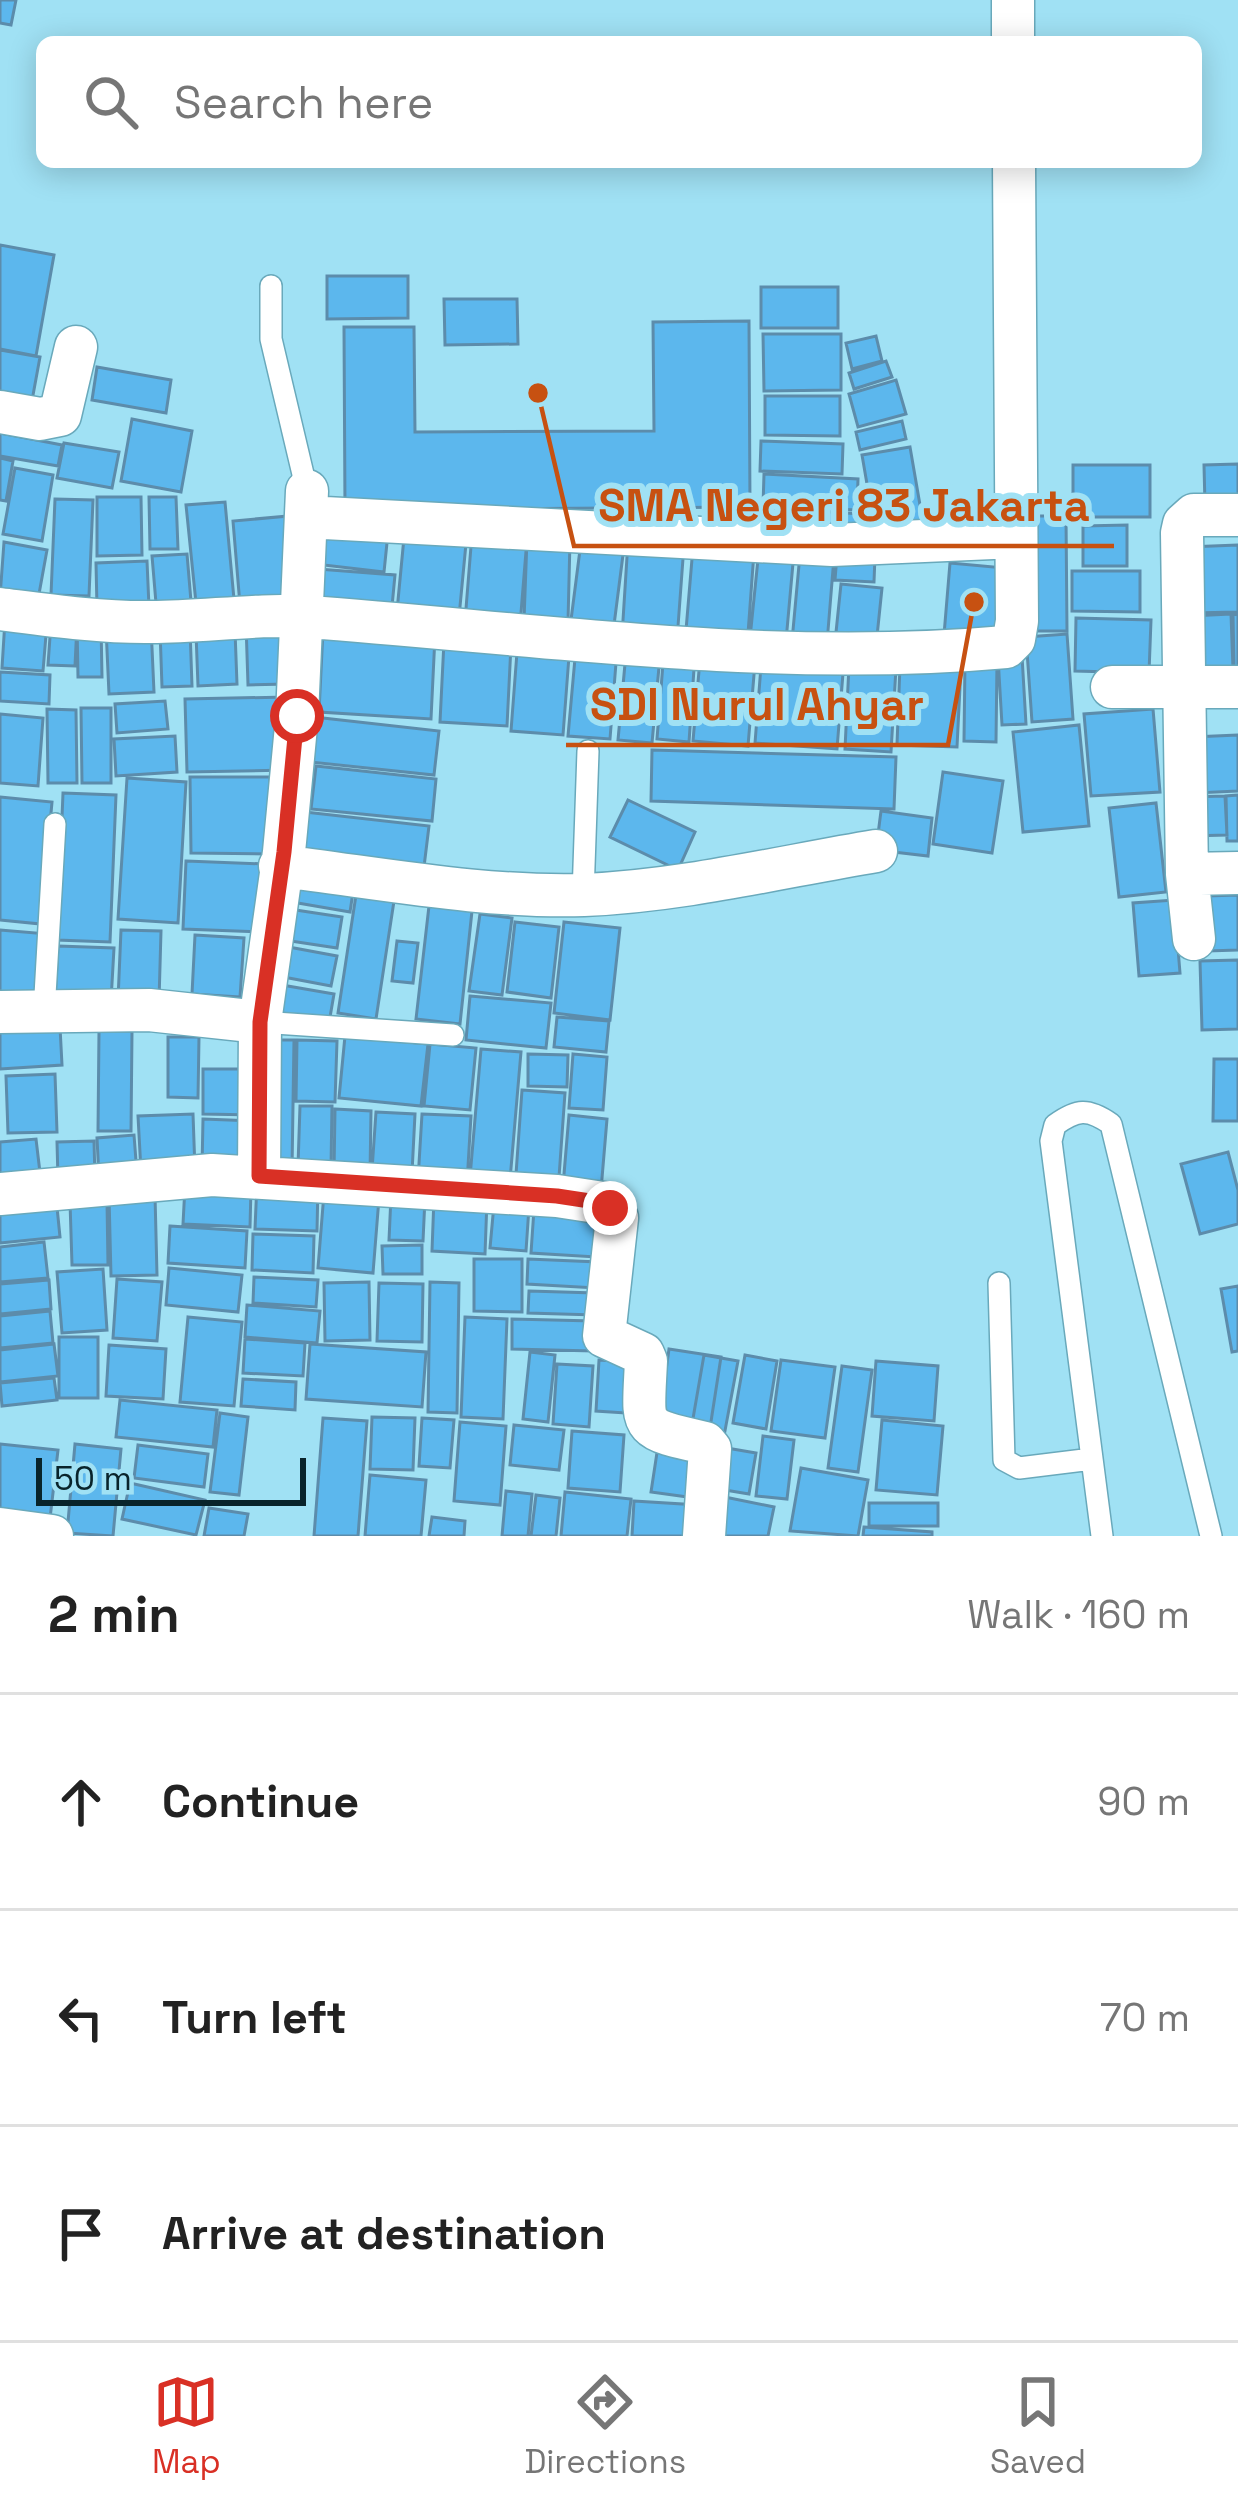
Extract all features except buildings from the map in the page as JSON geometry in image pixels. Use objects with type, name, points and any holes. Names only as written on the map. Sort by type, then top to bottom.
[{"type":"street","points":[[1012,0],[1013,36]]},
{"type":"street","points":[[0,609],[142,622],[301,616],[651,647],[931,654],[1006,647],[1014,639],[1017,621],[1014,168]]},
{"type":"street","points":[[0,412],[40,419],[60,415],[76,347]]},
{"type":"street","points":[[259,1176],[260,1022],[297,716],[307,504],[832,545],[1016,537]]},
{"type":"street","points":[[1194,939],[1187,874],[1184,524],[1194,515],[1238,515]]},
{"type":"street","points":[[1112,687],[1238,687]]},
{"type":"street","points":[[280,866],[528,895],[583,895],[655,889],[876,851]]},
{"type":"street","points":[[1187,874],[1238,873]]},
{"type":"street","points":[[0,1012],[149,1010],[260,1022]]},
{"type":"street","points":[[0,1194],[212,1175],[557,1196],[603,1203],[616,1218],[604,1336],[643,1354],[648,1425],[658,1432],[705,1442],[710,1449],[704,1536]]},
{"type":"street","points":[[0,1528],[52,1536]]},
{"type":"lane","points":[[271,286],[271,339],[307,504]]},
{"type":"lane","points":[[583,895],[589,751]]},
{"type":"lane","points":[[44,1012],[55,824]]},
{"type":"lane","points":[[260,1022],[453,1035]]},
{"type":"lane","points":[[1102,1536],[1051,1141],[1055,1125],[1073,1111],[1094,1112],[1111,1124],[1211,1536]]},
{"type":"lane","points":[[999,1283],[1004,1460],[1018,1468],[1092,1459]]},
{"type":"place","name":"SMA Negeri 83 Jakarta","points":[[538,393]]},
{"type":"place","name":"SDI Nurul Ahyar","points":[[974,602]]},
{"type":"route","points":[[297,716],[260,1022],[259,1176],[557,1196],[610,1208]]}]
